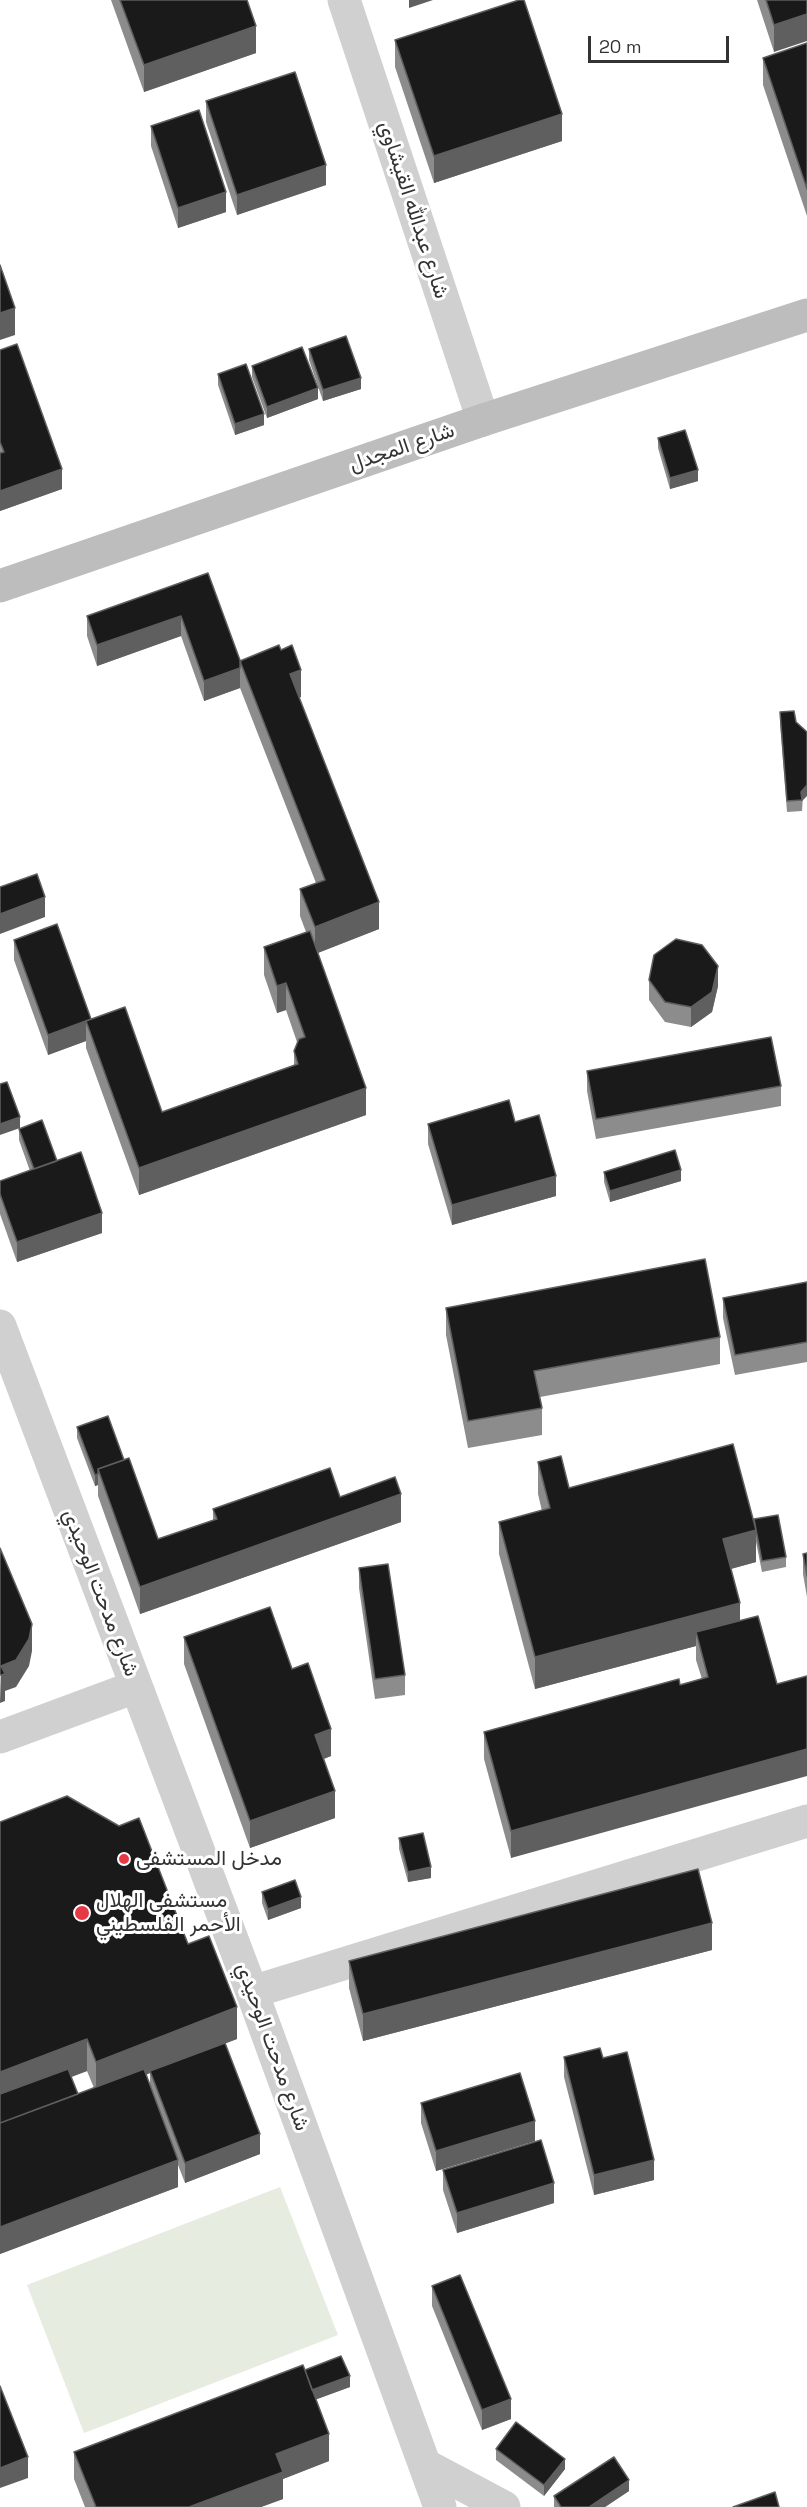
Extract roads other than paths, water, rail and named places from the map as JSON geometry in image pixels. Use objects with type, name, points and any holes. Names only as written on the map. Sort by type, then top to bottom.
[{"type":"main road","name":"شارع المجدل","points":[[0,586],[483,420],[807,315]]},
{"type":"street","name":"شارع عبدالله القيشاوي","points":[[344,0],[483,420]]},
{"type":"street","name":"شارع مدحت الوحيدي","points":[[0,1326],[252,1992],[427,2466],[440,2507]]},
{"type":"street","points":[[0,1737],[135,1687]]},
{"type":"street","points":[[252,1992],[807,1821]]},
{"type":"street","points":[[427,2466],[504,2507]]},
{"type":"place","name":"مدخل المستشفى","points":[[124,1859]]},
{"type":"place","name":"مستشفى الهلال الأحمر الفلسطيني","points":[[82,1913]]}]
